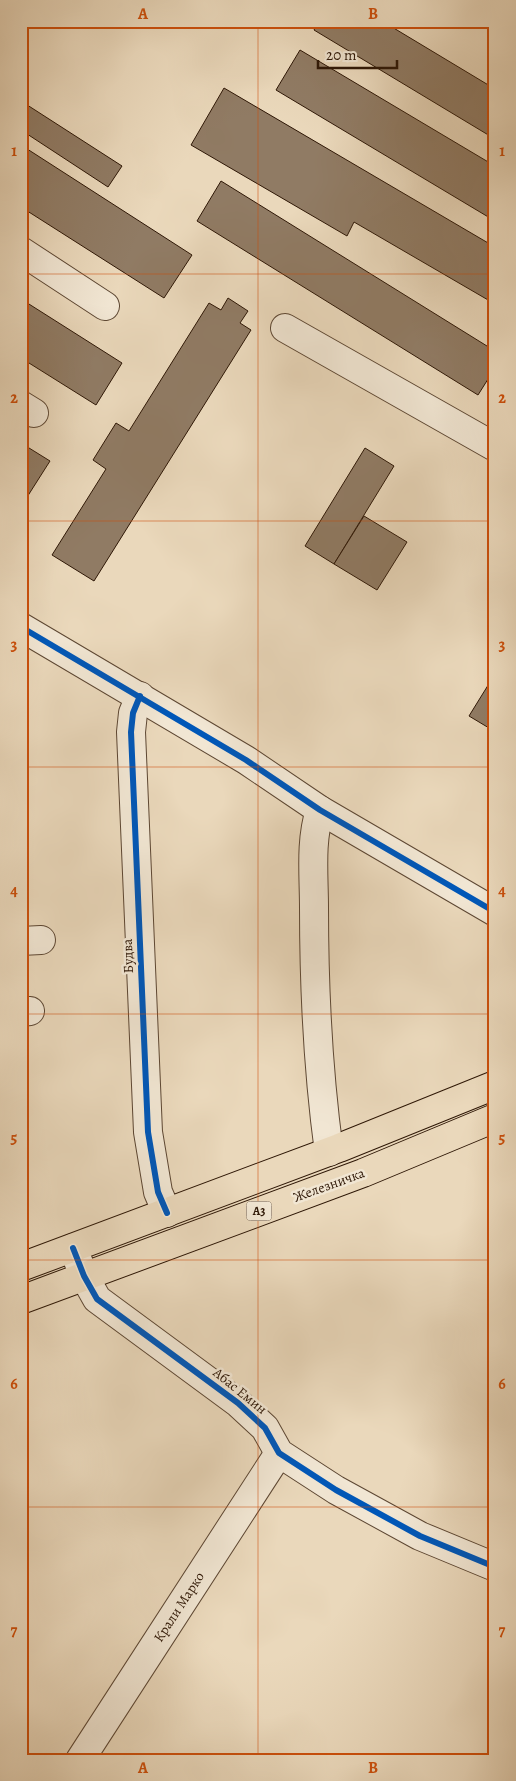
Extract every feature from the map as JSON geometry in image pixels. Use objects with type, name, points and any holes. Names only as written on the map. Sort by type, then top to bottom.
[{"type":"main road","name":"A3","points":[[21,1267],[329,1152],[495,1085]]},
{"type":"main road","name":"Железничка","points":[[21,1300],[363,1173],[495,1118]]},
{"type":"street","points":[[21,251],[105,306]]},
{"type":"street","points":[[285,328],[495,446]]},
{"type":"street","points":[[21,627],[246,760],[320,810],[495,912]]},
{"type":"street","name":"Будва","points":[[140,696],[134,713],[131,732],[148,1132],[158,1192],[167,1213]]},
{"type":"street","points":[[320,810],[314,834],[314,951],[322,1097],[329,1152]]},
{"type":"street","name":"Абас Емин","points":[[73,1248],[84,1276],[97,1299],[238,1403],[265,1428],[279,1454],[336,1490],[420,1536],[495,1568]]},
{"type":"street","name":"Крали Марко","points":[[80,1760],[279,1454]]},
{"type":"building","points":[[319,21],[382,21],[495,89],[495,139],[314,30]]},
{"type":"building","points":[[300,50],[495,166],[495,221],[276,90]]},
{"type":"building","points":[[224,88],[495,247],[495,304],[354,222],[347,236],[191,145]]},
{"type":"building","points":[[21,101],[122,166],[108,187],[21,130]]},
{"type":"building","points":[[21,145],[192,255],[164,298],[21,207]]},
{"type":"building","points":[[221,181],[495,351],[495,368],[478,395],[197,221]]},
{"type":"building","points":[[228,298],[248,311],[240,323],[251,330],[94,581],[52,555],[106,469],[93,460],[116,423],[129,431],[209,303],[221,310]]},
{"type":"building","points":[[21,299],[122,363],[96,405],[21,358]]},
{"type":"building","points":[[21,443],[50,461],[22,505],[21,505]]},
{"type":"building","points":[[365,448],[394,466],[334,564],[305,546]]},
{"type":"building","points":[[364,516],[407,542],[377,590],[334,564]]},
{"type":"building","points":[[495,674],[495,719],[489,728],[469,716]]},
{"type":"cycle path","points":[[21,627],[246,760],[320,810],[495,912]]},
{"type":"cycle path","points":[[140,696],[133,713],[131,732],[148,1132],[158,1192],[167,1213]]},
{"type":"cycle path","points":[[73,1248],[84,1276],[97,1299],[238,1403],[265,1428],[279,1453],[336,1490],[420,1536],[495,1567]]}]
